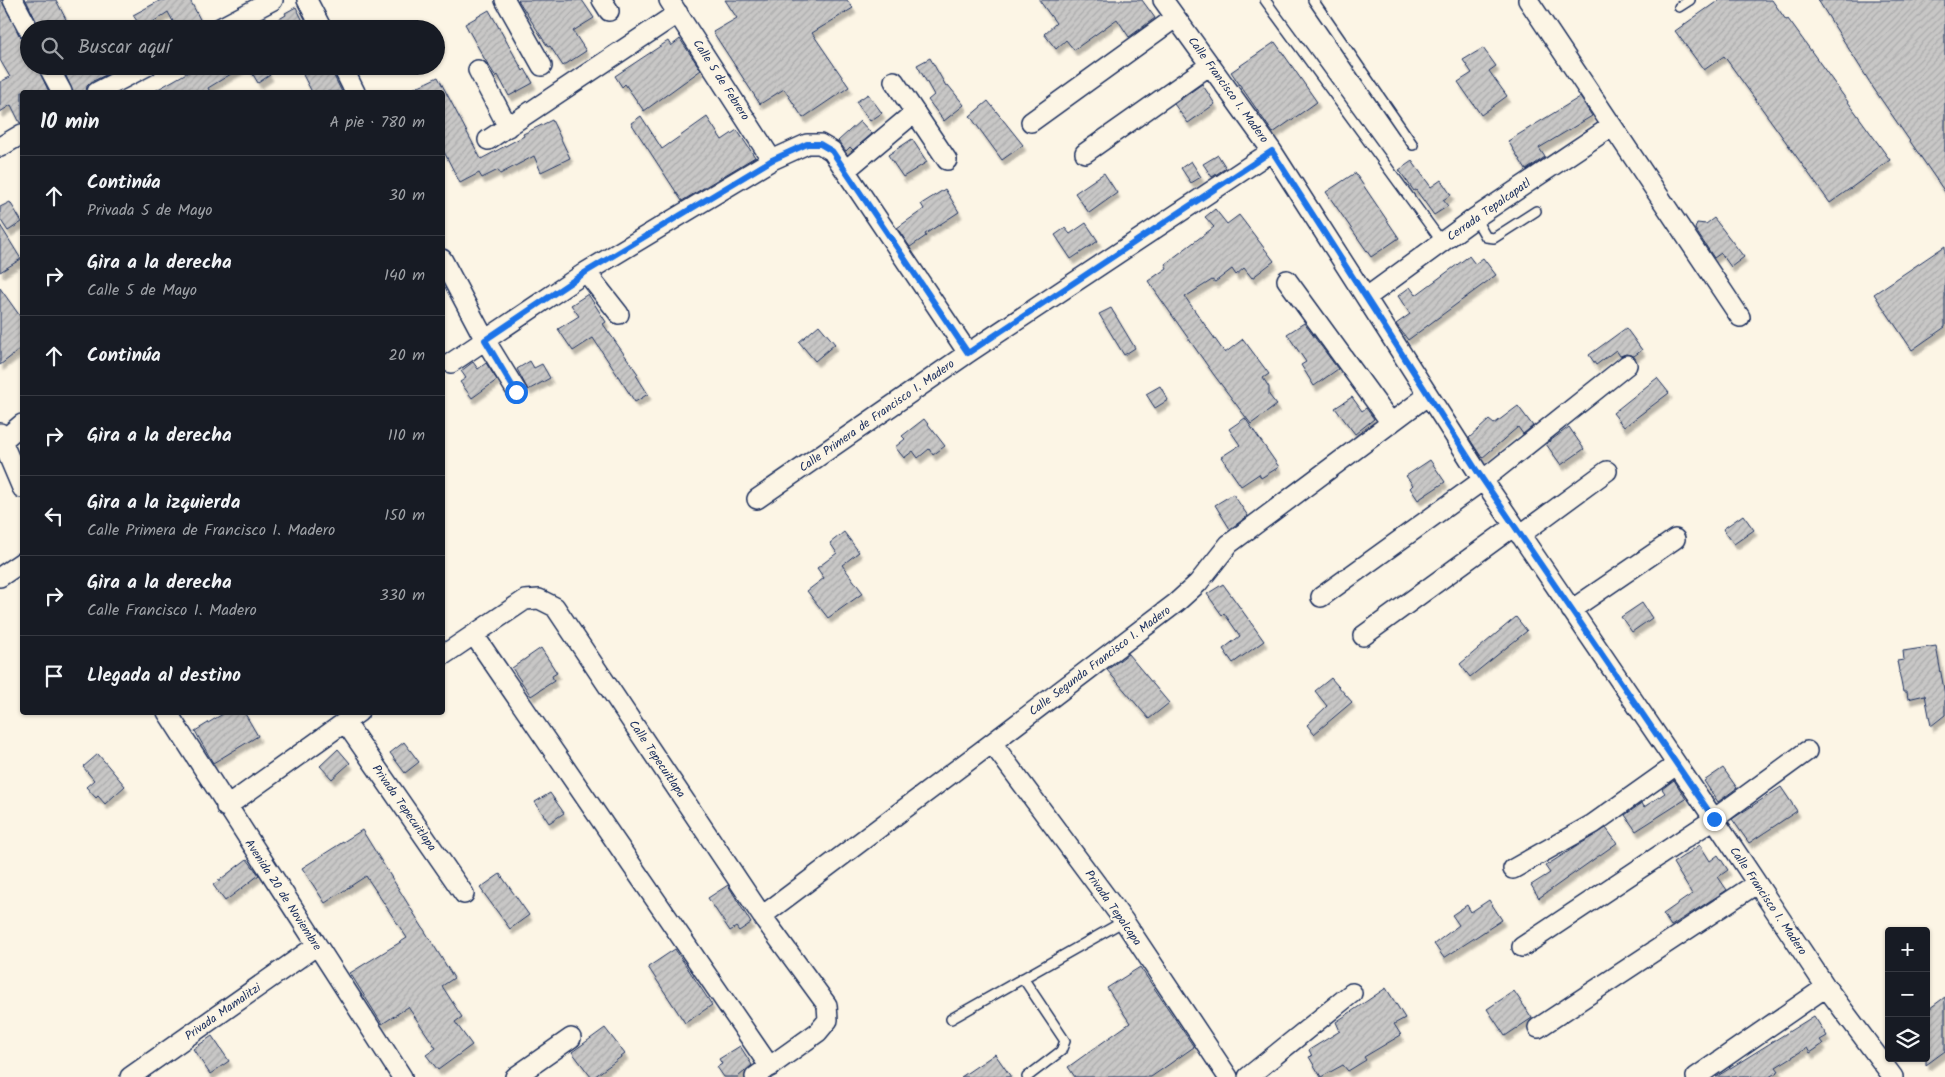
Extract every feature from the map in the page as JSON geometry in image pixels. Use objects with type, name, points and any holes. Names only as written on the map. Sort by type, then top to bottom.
[{"type":"street","points":[[13,0],[24,20]]},
{"type":"street","points":[[235,20],[273,0]]},
{"type":"street","points":[[307,0],[317,20]]},
{"type":"street","points":[[505,0],[542,66]]},
{"type":"street","name":"Calle Francisco I. Madero","points":[[1163,0],[1272,151],[1483,480],[1826,987],[1893,1077]]},
{"type":"street","points":[[1528,0],[1740,317]]},
{"type":"street","points":[[488,140],[674,6]]},
{"type":"street","name":"Calle 5 de Febrero","points":[[674,6],[772,160]]},
{"type":"street","points":[[1032,122],[1176,18]]},
{"type":"street","points":[[1084,153],[1210,66]]},
{"type":"street","points":[[478,70],[508,127]]},
{"type":"street","points":[[53,75],[61,90]]},
{"type":"street","points":[[101,90],[130,75]]},
{"type":"street","points":[[346,75],[354,90]]},
{"type":"street","points":[[894,81],[947,160]]},
{"type":"street","points":[[846,170],[915,112]]},
{"type":"street","name":"Cerrada Tepalcapatl","points":[[1367,297],[1475,218],[1612,126]]},
{"type":"street","points":[[0,147],[20,135]]},
{"type":"street","points":[[451,363],[586,272],[772,160],[807,144],[820,144],[832,151],[968,353]]},
{"type":"street","name":"Calle Primera de Francisco I. Madero","points":[[757,499],[968,353],[1272,151]]},
{"type":"street","points":[[445,265],[485,340],[516,392]]},
{"type":"street","points":[[586,272],[619,314]]},
{"type":"street","points":[[1287,280],[1391,423]]},
{"type":"street","points":[[1321,597],[1483,480],[1627,365]]},
{"type":"street","name":"Calle Segunda Francisco I. Madero","points":[[762,916],[1176,603],[1198,583],[1229,544],[1428,396]]},
{"type":"street","points":[[20,425],[1,437],[20,483]]},
{"type":"street","points":[[1363,636],[1517,530],[1607,471]]},
{"type":"street","points":[[1571,610],[1675,539]]},
{"type":"street","points":[[0,577],[20,563]]},
{"type":"street","name":"Calle Tepecuitlapa","points":[[445,654],[525,600],[539,599],[554,606],[762,916],[827,1005],[828,1020],[818,1032],[763,1072]]},
{"type":"street","points":[[474,635],[763,1072]]},
{"type":"street","name":"Avenida 20 de Noviembre","points":[[168,715],[402,1077]]},
{"type":"street","points":[[226,807],[352,717]]},
{"type":"street","name":"Privada Tepecuitlapa","points":[[352,717],[464,894]]},
{"type":"street","name":"Privada Tepalcapa","points":[[992,743],[1124,922],[1228,1077]]},
{"type":"street","points":[[1522,947],[1714,819],[1806,751]]},
{"type":"street","points":[[1512,869],[1593,824],[1676,765]]},
{"type":"street","points":[[1538,1028],[1756,884]]},
{"type":"street","name":"Privada Mamalitzi","points":[[130,1077],[316,946]]},
{"type":"street","points":[[1696,1077],[1826,987]]},
{"type":"street","points":[[1248,1077],[1352,993]]},
{"type":"street","points":[[515,1077],[571,1038]]},
{"type":"lane","points":[[1265,0],[1442,242]]},
{"type":"lane","points":[[1313,0],[1413,145]]},
{"type":"lane","points":[[1679,7],[1690,0]]},
{"type":"lane","points":[[1475,218],[1486,237],[1494,238],[1536,211]]},
{"type":"lane","points":[[951,1019],[1124,922]]},
{"type":"lane","points":[[1023,978],[1065,1041],[1061,1051],[1027,1077]]},
{"type":"building","points":[[0,0],[2,0],[20,36],[20,75],[41,75],[48,90],[20,90],[20,123],[11,105],[0,112],[0,82],[10,77],[0,60]]},
{"type":"building","points":[[26,0],[56,0],[66,20],[36,20]]},
{"type":"building","points":[[161,0],[190,0],[200,20],[172,20],[168,12],[156,20],[136,20],[133,15]]},
{"type":"building","points":[[518,0],[582,0],[594,18],[573,31],[586,51],[563,66],[550,46],[548,47]]},
{"type":"building","points":[[725,0],[847,0],[853,8],[812,33],[849,87],[803,118],[784,89],[760,104],[713,32],[737,18]]},
{"type":"building","points":[[1039,0],[1142,0],[1155,18],[1129,37],[1117,19],[1074,50],[1066,40],[1056,49],[1044,34],[1056,23]]},
{"type":"building","points":[[1719,0],[1772,0],[1786,20],[1788,19],[1890,160],[1830,203],[1724,56],[1704,70],[1675,31]]},
{"type":"building","points":[[1818,0],[1945,0],[1945,192],[1874,89]]},
{"type":"building","points":[[296,7],[302,20],[277,20],[286,15],[285,13]]},
{"type":"building","points":[[489,10],[523,71],[525,69],[533,83],[509,96],[498,75],[496,77],[465,24]]},
{"type":"building","points":[[680,39],[701,70],[644,111],[625,84],[622,87],[615,76],[668,41],[671,46]]},
{"type":"building","points":[[1275,42],[1317,102],[1273,133],[1231,72]]},
{"type":"building","points":[[1483,48],[1496,66],[1489,71],[1507,96],[1481,115],[1458,82],[1472,73],[1463,60]]},
{"type":"building","points":[[930,58],[946,86],[948,85],[964,105],[944,121],[928,100],[934,95],[917,65]]},
{"type":"building","points":[[66,75],[106,75],[91,82],[86,90],[72,90]]},
{"type":"building","points":[[183,75],[229,75],[208,88],[209,90],[157,90]]},
{"type":"building","points":[[253,75],[270,75],[258,83]]},
{"type":"building","points":[[303,75],[334,75],[341,90],[311,90]]},
{"type":"building","points":[[438,77],[445,90],[410,90]]},
{"type":"building","points":[[1202,84],[1215,104],[1188,123],[1174,104]]},
{"type":"building","points":[[445,90],[481,159],[524,136],[523,134],[552,120],[570,158],[541,172],[534,156],[500,174],[498,170],[482,178],[479,173],[460,183],[445,154]]},
{"type":"building","points":[[868,94],[882,113],[870,121],[856,102]]},
{"type":"building","points":[[1580,97],[1592,116],[1539,148],[1545,157],[1526,170],[1508,141]]},
{"type":"building","points":[[988,101],[1023,145],[1002,160],[970,116]]},
{"type":"building","points":[[641,116],[662,149],[707,117],[722,140],[737,130],[755,157],[682,201],[631,123]]},
{"type":"building","points":[[860,121],[872,134],[853,150],[850,147],[846,151],[838,141]]},
{"type":"building","points":[[912,139],[927,162],[903,177],[888,155]]},
{"type":"building","points":[[1218,155],[1226,168],[1212,177],[1203,164]]},
{"type":"building","points":[[1191,161],[1201,177],[1191,183],[1181,168]]},
{"type":"building","points":[[1412,161],[1431,187],[1441,180],[1451,195],[1443,200],[1448,206],[1434,215],[1399,170]]},
{"type":"building","points":[[1104,173],[1117,193],[1089,213],[1075,193]]},
{"type":"building","points":[[1355,173],[1399,238],[1371,257],[1326,192]]},
{"type":"building","points":[[945,189],[959,212],[925,234],[926,236],[910,247],[897,228],[924,209],[921,204]]},
{"type":"building","points":[[10,202],[20,219],[20,223],[8,231],[0,219],[0,207]]},
{"type":"building","points":[[1215,209],[1227,224],[1239,215],[1274,261],[1252,278],[1244,268],[1236,275],[1232,269],[1215,282],[1212,280],[1185,297],[1225,353],[1243,339],[1269,374],[1263,378],[1269,387],[1269,395],[1277,405],[1251,424],[1148,281],[1167,268],[1165,264],[1214,227],[1205,217]]},
{"type":"building","points":[[1714,218],[1744,257],[1731,267],[1721,253],[1714,258],[1695,229],[1697,223],[1706,224]]},
{"type":"building","points":[[1086,223],[1098,241],[1071,259],[1055,235],[1065,228],[1070,234]]},
{"type":"building","points":[[0,225],[20,260],[0,272]]},
{"type":"building","points":[[1945,246],[1945,327],[1912,350],[1874,294]]},
{"type":"building","points":[[1469,256],[1475,264],[1483,258],[1496,275],[1408,340],[1396,324],[1410,314],[1398,296],[1410,287],[1416,295]]},
{"type":"building","points":[[0,288],[20,316],[20,350],[0,365]]},
{"type":"building","points":[[588,294],[606,322],[603,324],[638,374],[636,375],[648,394],[635,402],[593,338],[573,351],[558,329],[579,316],[571,305]]},
{"type":"building","points":[[1111,308],[1135,348],[1124,355],[1099,314]]},
{"type":"building","points":[[1304,323],[1338,369],[1314,386],[1301,365],[1306,362],[1287,334]]},
{"type":"building","points":[[819,325],[835,344],[815,361],[799,342]]},
{"type":"building","points":[[1626,328],[1642,350],[1634,356],[1626,354],[1620,356],[1616,350],[1596,365],[1589,355]]},
{"type":"building","points":[[530,361],[534,368],[542,364],[550,378],[528,390],[517,369]]},
{"type":"building","points":[[473,362],[478,369],[486,363],[497,380],[472,398],[460,382],[466,378],[461,371]]},
{"type":"building","points":[[1657,378],[1669,393],[1624,427],[1613,413]]},
{"type":"building","points":[[1160,386],[1168,400],[1155,408],[1146,394]]},
{"type":"building","points":[[1352,397],[1362,411],[1366,408],[1374,419],[1355,434],[1335,408]]},
{"type":"building","points":[[1518,406],[1533,426],[1523,434],[1518,427],[1482,458],[1469,438],[1489,420],[1494,424]]},
{"type":"building","points":[[1245,418],[1279,467],[1261,478],[1259,474],[1241,486],[1221,457],[1240,445],[1229,429]]},
{"type":"building","points":[[924,419],[945,446],[933,455],[929,449],[918,458],[913,451],[904,458],[895,447],[905,439],[902,436]]},
{"type":"building","points":[[1569,427],[1584,449],[1561,465],[1546,444]]},
{"type":"building","points":[[1430,460],[1445,482],[1418,500],[1410,488],[1413,485],[1406,476]]},
{"type":"building","points":[[1233,494],[1248,516],[1230,529],[1215,505]]},
{"type":"building","points":[[1743,515],[1754,530],[1734,544],[1723,529]]},
{"type":"building","points":[[844,532],[859,552],[842,565],[863,593],[828,618],[807,591],[824,578],[817,568],[837,553],[830,543]]},
{"type":"building","points":[[1223,584],[1264,641],[1233,663],[1223,649],[1240,636],[1224,613],[1222,615],[1207,594]]},
{"type":"building","points":[[1642,603],[1652,618],[1632,632],[1621,617]]},
{"type":"building","points":[[1516,617],[1527,631],[1470,677],[1460,664]]},
{"type":"building","points":[[1936,646],[1945,695],[1945,715],[1931,726],[1925,695],[1908,699],[1907,692],[1903,692],[1897,661],[1904,660],[1903,651]]},
{"type":"building","points":[[541,648],[557,673],[552,676],[554,681],[531,696],[512,668]]},
{"type":"building","points":[[1128,654],[1169,703],[1149,719],[1107,670]]},
{"type":"building","points":[[1331,678],[1352,702],[1314,734],[1307,725],[1327,706],[1315,691]]},
{"type":"building","points":[[221,715],[246,715],[258,736],[213,763],[195,731]]},
{"type":"building","points":[[404,742],[419,762],[405,773],[390,753]]},
{"type":"building","points":[[338,749],[350,763],[332,779],[320,766]]},
{"type":"building","points":[[98,754],[125,786],[105,804],[98,796],[96,798],[86,787],[94,780],[83,767]]},
{"type":"building","points":[[1723,768],[1737,788],[1718,802],[1704,781]]},
{"type":"building","points":[[1674,780],[1686,799],[1636,831],[1625,815],[1642,803],[1644,807],[1665,793],[1662,789]]},
{"type":"building","points":[[1781,787],[1797,811],[1749,843],[1732,819]]},
{"type":"building","points":[[550,793],[564,813],[549,823],[535,802]]},
{"type":"building","points":[[1606,828],[1617,843],[1539,898],[1531,885],[1550,873],[1545,866]]},
{"type":"building","points":[[362,830],[454,978],[442,986],[462,1017],[455,1022],[472,1045],[438,1070],[426,1055],[436,1048],[408,1007],[382,1024],[350,973],[407,938],[366,876],[325,903],[302,868]]},
{"type":"building","points":[[1700,845],[1710,861],[1718,855],[1728,870],[1718,877],[1727,890],[1671,926],[1663,914],[1692,894],[1673,863]]},
{"type":"building","points":[[247,859],[259,875],[225,901],[213,885]]},
{"type":"building","points":[[500,874],[529,915],[510,929],[480,888]]},
{"type":"building","points":[[728,885],[751,923],[739,931],[736,927],[730,931],[708,898]]},
{"type":"building","points":[[1489,900],[1502,920],[1444,958],[1434,944],[1459,925],[1452,915],[1467,905],[1471,912]]},
{"type":"building","points":[[675,949],[712,1005],[685,1023],[648,967]]},
{"type":"building","points":[[1140,967],[1194,1047],[1151,1077],[1075,1077],[1068,1067],[1130,1023],[1107,988]]},
{"type":"building","points":[[1386,988],[1405,1018],[1394,1024],[1401,1035],[1364,1057],[1366,1060],[1348,1071],[1343,1065],[1321,1077],[1309,1057],[1312,1056],[1309,1050],[1340,1031],[1336,1022]]},
{"type":"building","points":[[1514,991],[1532,1018],[1505,1036],[1487,1009]]},
{"type":"building","points":[[1945,997],[1945,1051],[1926,1065],[1926,1062],[1930,1062],[1930,1008]]},
{"type":"building","points":[[1814,1016],[1827,1036],[1820,1040],[1823,1044],[1810,1053],[1807,1048],[1800,1052],[1776,1067],[1779,1071],[1769,1077],[1716,1077]]},
{"type":"building","points":[[605,1028],[625,1054],[594,1077],[591,1077],[572,1052]]},
{"type":"building","points":[[212,1036],[229,1061],[210,1074],[193,1049]]},
{"type":"building","points":[[740,1046],[752,1065],[738,1077],[724,1077],[717,1067],[722,1064],[719,1059]]},
{"type":"building","points":[[995,1054],[1011,1077],[961,1077]]},
{"type":"route","points":[[516,392],[485,340],[586,272],[772,160],[807,144],[820,144],[832,151],[968,353],[1272,151],[1477,471],[1714,819]]}]
